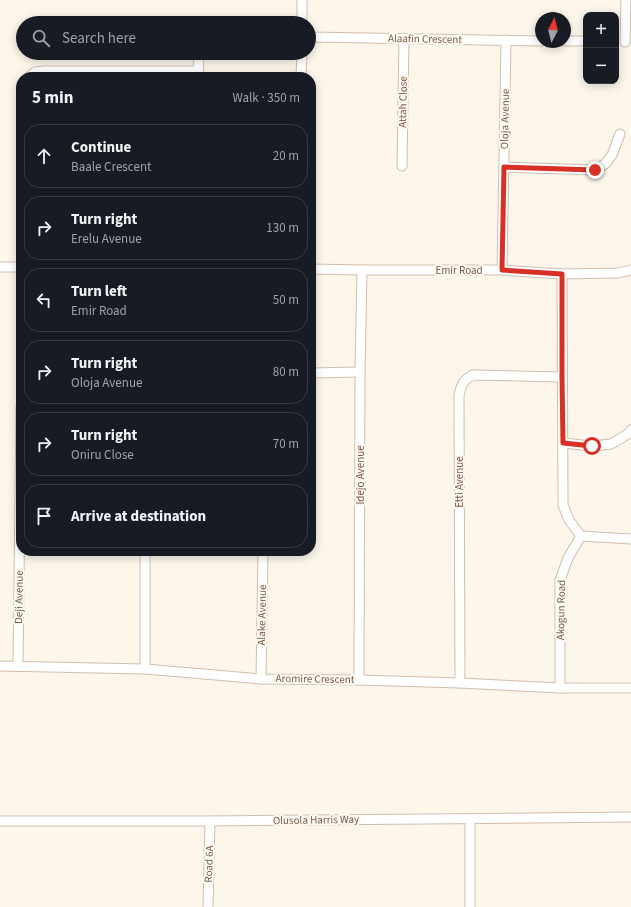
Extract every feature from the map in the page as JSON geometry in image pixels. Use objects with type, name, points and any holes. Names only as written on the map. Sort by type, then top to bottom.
[{"type":"street","points":[[302,0],[302,16]]},
{"type":"street","points":[[624,42],[626,0]]},
{"type":"street","name":"Alaafin Crescent","points":[[316,37],[535,41]]},
{"type":"street","name":"Attah Close","points":[[402,166],[404,38]]},
{"type":"street","name":"Oloja Avenue","points":[[502,270],[506,40]]},
{"type":"street","points":[[571,41],[583,41]]},
{"type":"street","points":[[198,72],[199,60]]},
{"type":"street","points":[[301,72],[302,60]]},
{"type":"street","points":[[35,72],[96,72]]},
{"type":"street","points":[[504,167],[595,170],[605,164],[612,155],[620,134]]},
{"type":"street","points":[[0,267],[16,267]]},
{"type":"street","name":"Emir Road","points":[[316,269],[502,270],[562,274],[618,273],[631,270]]},
{"type":"street","name":"Idejo Avenue","points":[[359,680],[360,372],[362,270]]},
{"type":"street","points":[[562,274],[563,505],[569,520],[581,536],[631,539]]},
{"type":"street","points":[[316,373],[360,372]]},
{"type":"street","name":"Etti Avenue","points":[[460,683],[459,395],[462,384],[467,378],[473,375],[562,377]]},
{"type":"street","points":[[563,443],[592,446],[611,444],[628,434],[631,430]]},
{"type":"street","name":"Akogun Road","points":[[560,688],[560,580],[568,558],[581,536]]},
{"type":"street","name":"Deji Avenue","points":[[18,666],[19,556]]},
{"type":"street","points":[[145,556],[145,669]]},
{"type":"street","name":"Alake Avenue","points":[[261,679],[263,556]]},
{"type":"street","name":"Aromire Crescent","points":[[0,666],[145,669],[261,679],[460,683],[560,688],[631,688]]},
{"type":"street","name":"Olusola Harris Way","points":[[0,821],[631,818]]},
{"type":"street","points":[[470,819],[470,907]]},
{"type":"street","name":"Road 6A","points":[[208,907],[210,821]]},
{"type":"route","points":[[592,446],[563,443],[562,274],[502,270],[504,167],[595,170]]}]
